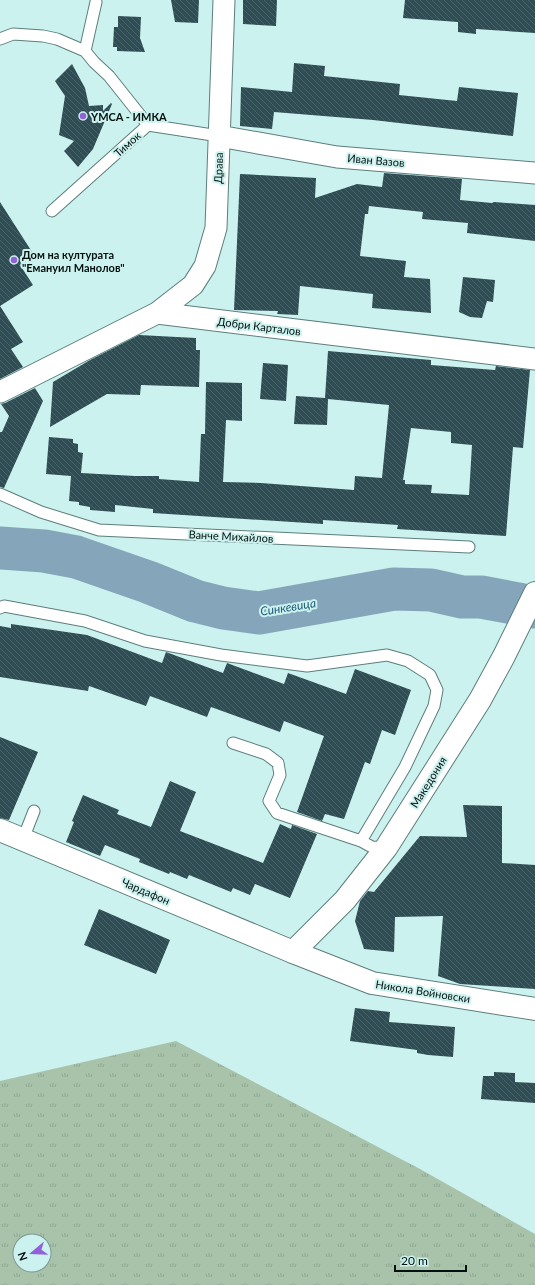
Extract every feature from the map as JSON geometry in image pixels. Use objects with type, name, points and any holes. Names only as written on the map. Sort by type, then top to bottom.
[{"type":"main road","name":"Македония","points":[[293,952],[345,900],[386,848],[480,700],[504,656],[535,593]]},
{"type":"main road","name":"Чардафон","points":[[0,830],[293,952]]},
{"type":"main road","name":"Никола Войновски","points":[[293,952],[372,983],[535,1009]]},
{"type":"street","name":"Драва","points":[[157,313],[193,285],[205,266],[216,228],[224,0]]},
{"type":"street","name":"Иван Вазов","points":[[219,136],[337,157],[535,173]]},
{"type":"street","name":"Добри Карталов","points":[[157,313],[535,359]]},
{"type":"street","points":[[0,392],[157,313]]},
{"type":"lane","points":[[85,51],[96,2]]},
{"type":"lane","points":[[0,39],[13,34],[43,36],[57,39],[85,51],[109,76],[148,125]]},
{"type":"lane","name":"Тимок","points":[[52,212],[148,125],[219,136]]},
{"type":"lane","name":"Ванче Михайлов","points":[[0,494],[41,512],[99,530],[469,547]]},
{"type":"lane","points":[[0,608],[4,606],[85,621],[145,641],[221,655],[308,666],[387,655],[408,661],[430,675],[437,690],[434,706],[405,767],[361,841]]},
{"type":"lane","points":[[233,743],[266,754],[278,762],[280,775],[269,801],[277,813],[361,841],[372,847],[386,848]]},
{"type":"lane","points":[[23,839],[34,811]]},
{"type":"green space","points":[[176,1041],[420,1169],[535,1234],[535,1285],[0,1285],[0,1081]]},
{"type":"building","points":[[171,0],[199,0],[198,23],[175,22]]},
{"type":"building","points":[[243,0],[277,0],[276,26],[243,24]]},
{"type":"building","points":[[405,0],[535,0],[535,33],[476,29],[476,34],[458,32],[458,22],[403,18]]},
{"type":"building","points":[[118,16],[141,17],[140,38],[145,52],[117,51],[117,47],[113,47],[114,27],[118,27]]},
{"type":"building","points":[[294,63],[325,66],[324,76],[400,84],[399,95],[457,101],[459,87],[518,93],[513,136],[373,120],[274,112],[272,129],[240,126],[241,87],[292,92]]},
{"type":"building","name":"YMCA - ИМКА","points":[[72,64],[85,88],[89,106],[103,105],[103,111],[111,103],[112,104],[93,149],[78,167],[64,151],[74,141],[59,135],[65,96],[55,81]]},
{"type":"building","points":[[384,173],[462,179],[460,200],[535,205],[535,241],[467,233],[468,223],[422,219],[423,212],[369,206],[368,214],[365,214],[360,256],[406,261],[404,277],[430,279],[431,313],[372,308],[373,294],[300,286],[298,315],[277,314],[278,311],[234,310],[240,174],[316,178],[315,198],[357,184],[382,187]]},
{"type":"building","name":"Дом на културата \"Емануил Манолов\"","points":[[0,202],[34,255],[20,265],[33,285],[0,306]]},
{"type":"building","points":[[463,277],[495,280],[493,302],[487,301],[482,318],[470,317],[459,312]]},
{"type":"building","points":[[0,306],[23,342],[11,349],[23,367],[0,379]]},
{"type":"building","points":[[139,335],[196,338],[196,350],[200,350],[199,387],[141,385],[140,395],[107,394],[50,427],[53,382],[90,360]]},
{"type":"building","points":[[328,351],[431,360],[431,365],[495,370],[496,366],[530,370],[523,448],[513,447],[506,536],[397,529],[398,525],[323,520],[323,524],[153,513],[153,509],[115,505],[115,512],[90,510],[90,507],[79,505],[79,502],[69,501],[71,476],[46,474],[49,437],[73,439],[73,443],[78,444],[78,452],[83,453],[81,473],[159,476],[159,479],[199,482],[201,434],[205,434],[206,382],[242,383],[242,421],[226,420],[223,482],[261,483],[354,490],[355,476],[382,478],[389,405],[328,399],[327,425],[294,424],[296,396],[325,398]],"holes":[[[411,428],[451,432],[451,443],[472,445],[469,495],[431,493],[432,485],[405,484],[405,480],[403,480]]]},
{"type":"building","points":[[263,363],[288,365],[286,401],[260,399]]},
{"type":"building","points":[[35,388],[43,401],[4,488],[0,487],[0,432],[2,432],[9,416],[1,404]]},
{"type":"building","points":[[11,624],[87,635],[162,663],[166,652],[223,673],[227,663],[284,684],[288,673],[346,694],[355,669],[411,690],[395,735],[382,730],[370,764],[365,762],[344,819],[325,814],[322,821],[297,812],[324,736],[284,721],[280,732],[211,707],[207,717],[150,696],[146,706],[89,686],[88,691],[0,677],[0,626],[11,628]]},
{"type":"building","points":[[0,737],[38,752],[9,820],[0,818]]},
{"type":"building","points":[[170,781],[196,792],[180,831],[263,863],[280,824],[291,829],[292,825],[317,834],[290,898],[255,884],[250,895],[233,888],[231,892],[189,875],[187,879],[170,872],[169,874],[139,862],[140,859],[105,845],[100,856],[66,842],[74,822],[72,821],[83,795],[119,810],[117,814],[151,827]]},
{"type":"building","points":[[463,805],[502,806],[502,863],[535,865],[535,989],[460,984],[438,976],[443,916],[395,917],[394,952],[364,949],[355,921],[360,901],[368,891],[374,892],[420,836],[467,837]]},
{"type":"building","points":[[99,909],[170,940],[156,974],[84,945]]},
{"type":"building","points":[[355,1008],[390,1012],[389,1022],[455,1027],[453,1057],[428,1055],[417,1053],[417,1050],[350,1041]]},
{"type":"building","points":[[494,1072],[515,1073],[515,1082],[535,1083],[535,1103],[481,1099],[483,1076],[494,1076]]},
{"type":"waterway","name":"Синкевица","points":[[0,548],[44,551],[76,557],[148,582],[195,601],[223,608],[259,613],[394,589],[431,590],[462,597],[481,597],[535,607]]},
{"type":"place","name":"YMCA - ИМКА","points":[[83,116]]},
{"type":"place","name":"Дом на културата \"Емануил Манолов\"","points":[[14,260]]}]
